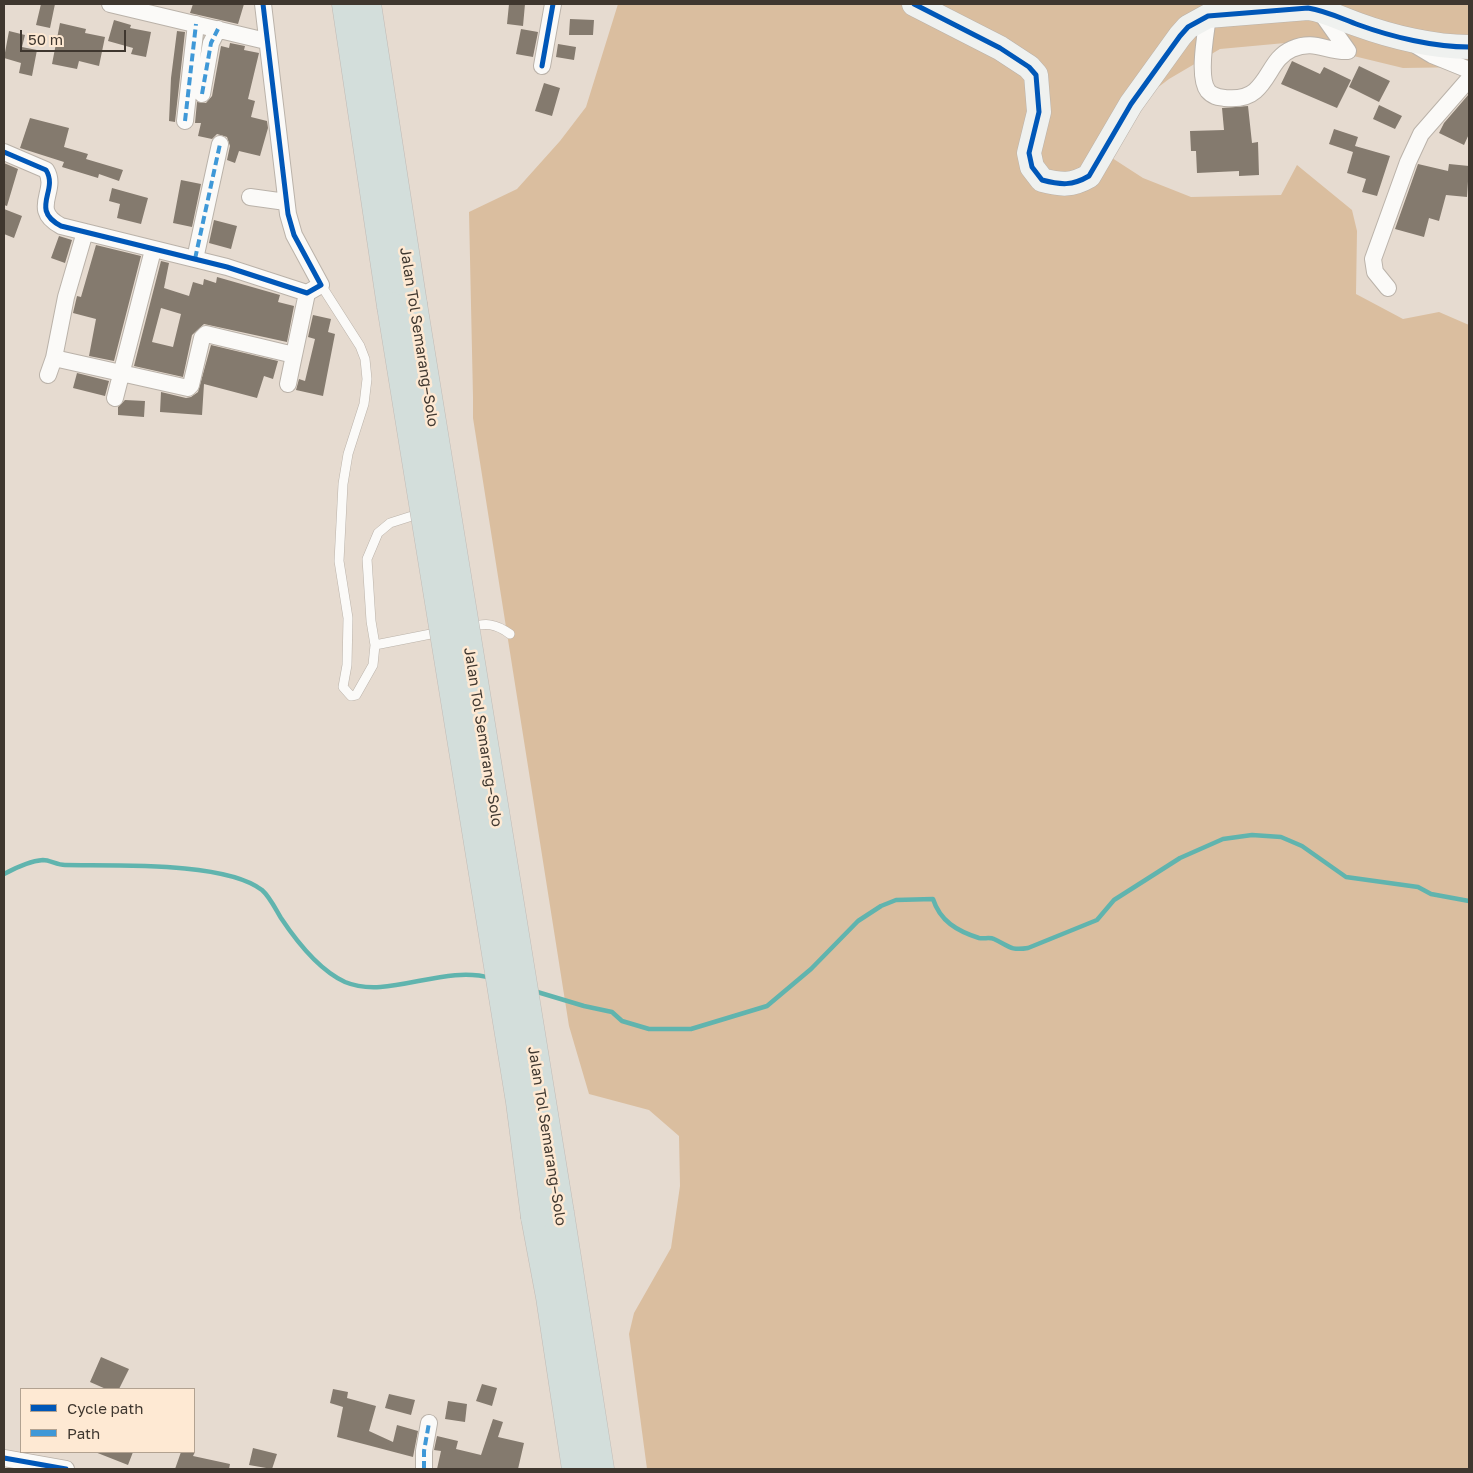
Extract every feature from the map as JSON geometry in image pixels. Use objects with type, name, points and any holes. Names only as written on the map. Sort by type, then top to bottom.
[{"type":"highway","name":"Jalan Tol Semarang–Solo","points":[[346,4],[402,305],[548,1215],[600,1469]]},
{"type":"highway","name":"Jalan Tol Semarang–Solo","points":[[367,4],[402,305]]},
{"type":"highway","name":"Jalan Tol Semarang–Solo","points":[[548,1215],[550,1297],[576,1469]]},
{"type":"street","points":[[110,4],[266,41]]},
{"type":"street","points":[[263,4],[286,202],[294,235],[314,289],[294,355],[288,384]]},
{"type":"street","points":[[542,66],[553,4]]},
{"type":"street","points":[[914,4],[1000,48],[1029,67],[1036,75],[1039,112],[1029,160],[1042,180],[1064,186],[1079,182],[1090,176],[1131,104],[1180,36],[1188,28],[1208,16],[1286,8],[1319,10],[1361,26],[1405,38],[1469,47]]},
{"type":"street","points":[[1208,16],[1202,67],[1207,91],[1215,97],[1231,98],[1244,97],[1255,91],[1280,57],[1292,49],[1312,44],[1348,51],[1319,10]]},
{"type":"street","points":[[185,121],[196,24]]},
{"type":"street","points":[[202,94],[211,42],[218,29]]},
{"type":"street","points":[[1405,38],[1432,55],[1469,70]]},
{"type":"street","points":[[1388,288],[1374,272],[1373,259],[1408,162],[1424,129],[1469,80]]},
{"type":"street","points":[[195,259],[220,144]]},
{"type":"street","points":[[4,152],[46,170],[50,180],[45,204],[47,215],[61,226],[314,289]]},
{"type":"street","points":[[250,197],[286,202]]},
{"type":"street","points":[[48,375],[54,358],[66,297],[85,232]]},
{"type":"street","points":[[115,398],[153,250]]},
{"type":"street","points":[[54,358],[179,387],[190,387],[202,338],[206,334],[294,355]]},
{"type":"street","points":[[424,1469],[424,1451],[429,1423]]},
{"type":"street","points":[[4,1458],[66,1469]]},
{"type":"lane","points":[[314,289],[360,346],[365,359],[367,379],[364,404],[348,454],[342,484],[339,561],[348,618],[347,666],[343,687],[352,696],[356,695],[373,664],[375,645],[369,603],[367,559],[378,533],[390,523],[412,516]]},
{"type":"lane","points":[[375,645],[485,623],[498,625],[510,634]]},
{"type":"shaded area","points":[[618,4],[1469,4],[1469,67],[1403,68],[1296,42],[1220,49],[1169,79],[1123,114],[1109,156],[1143,178],[1191,197],[1281,195],[1297,165],[1352,210],[1357,231],[1356,294],[1403,319],[1439,312],[1469,325],[1469,1469],[647,1469],[629,1334],[634,1313],[671,1248],[680,1186],[679,1136],[649,1110],[589,1094],[569,1026],[473,418],[469,212],[517,189],[560,141],[586,107]]},
{"type":"building","points":[[41,4],[55,4],[50,28],[36,25]]},
{"type":"building","points":[[193,4],[244,4],[238,24],[190,13]]},
{"type":"building","points":[[509,4],[525,4],[523,26],[507,24]]},
{"type":"building","points":[[570,19],[594,20],[593,35],[569,35]]},
{"type":"building","points":[[114,20],[131,25],[130,28],[151,32],[146,57],[131,54],[133,48],[108,41]]},
{"type":"building","points":[[60,23],[86,29],[85,33],[105,37],[99,66],[79,61],[77,69],[52,64]]},
{"type":"building","points":[[521,29],[538,32],[533,57],[516,54]]},
{"type":"building","points":[[9,31],[25,35],[22,47],[37,50],[32,76],[19,73],[21,63],[4,58]]},
{"type":"building","points":[[177,31],[185,32],[175,122],[169,121],[171,78]]},
{"type":"building","points":[[230,43],[245,46],[244,50],[259,53],[248,99],[255,101],[251,117],[267,121],[268,128],[260,156],[239,151],[235,163],[227,160],[230,146],[227,137],[217,134],[212,139],[198,136],[201,123],[195,123],[197,102],[206,103],[212,96],[221,46],[229,48]]},
{"type":"building","points":[[558,44],[576,47],[574,60],[556,57]]},
{"type":"building","points":[[1292,61],[1320,74],[1324,67],[1351,80],[1337,108],[1281,84]]},
{"type":"building","points":[[1359,66],[1390,81],[1379,102],[1349,87]]},
{"type":"building","points":[[544,83],[560,88],[552,116],[535,111]]},
{"type":"building","points":[[1469,94],[1469,134],[1464,145],[1439,133],[1444,123]]},
{"type":"building","points":[[1379,105],[1402,116],[1395,129],[1373,119]]},
{"type":"building","points":[[1248,106],[1252,143],[1258,142],[1259,175],[1239,176],[1239,171],[1197,173],[1196,151],[1191,151],[1190,131],[1224,130],[1222,108]]},
{"type":"building","points":[[30,118],[69,128],[64,147],[88,154],[86,159],[123,170],[119,181],[99,174],[98,178],[62,167],[64,162],[20,148]]},
{"type":"building","points":[[1334,129],[1358,137],[1355,146],[1390,156],[1377,196],[1362,192],[1366,179],[1347,173],[1353,152],[1329,144]]},
{"type":"building","points":[[4,163],[18,169],[7,206],[4,205]]},
{"type":"building","points":[[1418,164],[1448,171],[1449,164],[1469,166],[1467,197],[1446,195],[1439,221],[1429,218],[1424,237],[1395,229]]},
{"type":"building","points":[[181,180],[201,184],[192,227],[173,223]]},
{"type":"building","points":[[112,188],[148,198],[141,224],[117,218],[120,204],[109,201]]},
{"type":"building","points":[[4,209],[22,216],[14,238],[4,234]]},
{"type":"building","points":[[214,220],[237,226],[231,249],[209,243]]},
{"type":"building","points":[[59,236],[72,240],[65,263],[51,258]]},
{"type":"building","points":[[96,245],[141,256],[114,361],[89,356],[96,319],[73,313],[77,296],[81,297]]},
{"type":"building","points":[[161,261],[169,263],[164,288],[189,296],[193,282],[203,285],[204,279],[216,283],[217,277],[280,295],[278,302],[294,306],[287,342],[204,324],[192,335],[183,377],[134,366]],"holes":[[[161,308],[181,314],[173,347],[152,342]]]},
{"type":"building","points":[[313,315],[331,319],[328,332],[335,334],[323,396],[296,390],[299,379],[305,381],[315,339],[308,337]]},
{"type":"building","points":[[211,345],[278,361],[273,379],[264,376],[257,398],[204,384],[202,415],[160,412],[161,392],[186,398],[198,392]]},
{"type":"building","points":[[77,373],[109,381],[105,396],[73,388]]},
{"type":"building","points":[[125,400],[145,401],[144,417],[118,415],[118,407]]},
{"type":"building","points":[[101,1357],[129,1369],[120,1388],[104,1388],[90,1382]]},
{"type":"building","points":[[482,1384],[497,1388],[492,1406],[476,1401]]},
{"type":"building","points":[[333,1389],[348,1392],[347,1398],[376,1406],[369,1431],[393,1442],[397,1425],[418,1431],[413,1457],[337,1437],[343,1407],[330,1403]]},
{"type":"building","points":[[389,1394],[415,1400],[411,1415],[385,1408]]},
{"type":"building","points":[[448,1401],[467,1404],[465,1422],[445,1419]]},
{"type":"building","points":[[493,1419],[503,1422],[498,1437],[524,1443],[518,1469],[437,1469],[441,1451],[434,1450],[437,1436],[458,1441],[456,1449],[481,1455]]},
{"type":"building","points":[[253,1448],[277,1454],[272,1469],[249,1465]]},
{"type":"building","points":[[98,1453],[133,1453],[128,1465]]},
{"type":"building","points":[[181,1453],[194,1453],[193,1456],[230,1464],[229,1469],[175,1469]]},
{"type":"waterway","points":[[534,991],[612,1012],[622,1021],[649,1029],[691,1029],[767,1006],[811,969],[858,921],[881,906],[896,900],[933,899],[936,907],[945,919],[964,932],[979,938],[992,938],[1013,948],[1028,948],[1097,920],[1114,900],[1180,858],[1223,839],[1252,835],[1281,837],[1302,846],[1346,877],[1418,887],[1431,894],[1469,901]]},
{"type":"waterway","points":[[4,874],[28,863],[43,860],[62,865],[167,867],[222,874],[245,881],[262,890],[309,955],[335,977],[345,982],[379,987],[454,975],[473,975],[491,978]]},
{"type":"marked path","points":[[185,121],[196,24]]},
{"type":"marked path","points":[[202,94],[211,43],[218,29]]},
{"type":"marked path","points":[[195,259],[220,144]]},
{"type":"marked path","points":[[424,1469],[424,1451],[429,1423]]},
{"type":"cycle path","points":[[4,152],[46,170],[49,178],[46,200],[47,213],[52,220],[61,226],[227,267],[307,293],[321,285],[294,235],[288,214],[263,4]]},
{"type":"cycle path","points":[[542,66],[553,4]]},
{"type":"cycle path","points":[[914,4],[1000,48],[1029,67],[1036,75],[1039,112],[1029,153],[1032,167],[1042,180],[1061,184],[1077,182],[1089,176],[1131,104],[1180,36],[1188,27],[1208,16],[1308,8],[1399,37],[1428,43],[1469,47]]},
{"type":"cycle path","points":[[4,1458],[66,1469]]}]
